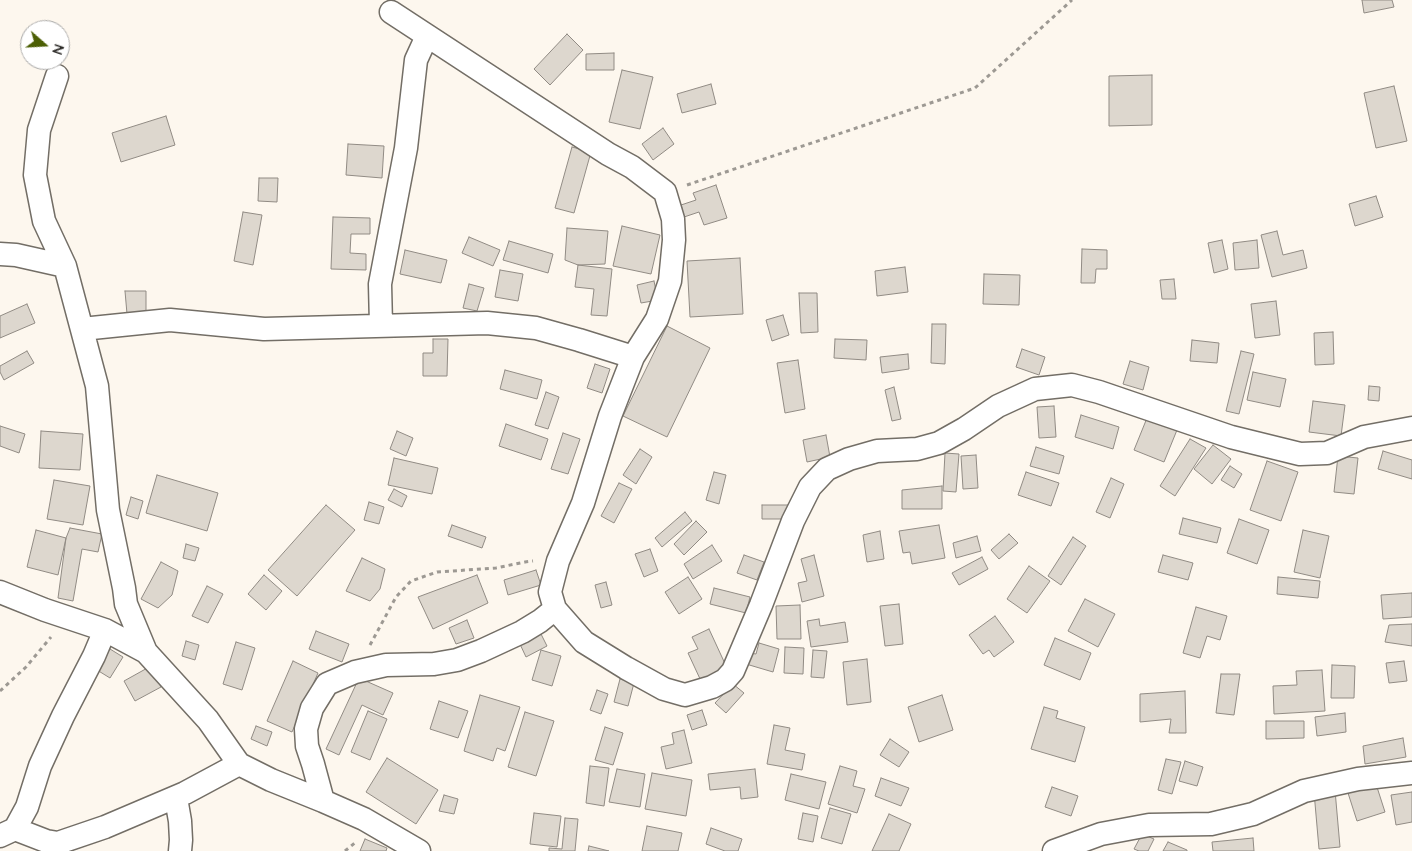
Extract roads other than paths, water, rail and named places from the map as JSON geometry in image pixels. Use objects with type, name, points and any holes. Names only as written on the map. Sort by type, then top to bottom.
[{"type":"street","points":[[392,12],[608,154],[632,167],[665,192],[673,219],[674,233],[670,280],[657,319],[633,357],[610,416],[583,503],[558,560],[550,592],[555,609],[584,642],[664,689],[685,695],[712,687],[725,680],[733,671],[793,521],[810,487],[827,470],[849,459],[877,451],[917,449],[939,443],[998,406],[1035,389],[1072,385],[1100,392],[1231,437],[1300,454],[1327,453],[1364,437],[1412,428]]},
{"type":"street","points":[[381,325],[380,284],[406,148],[416,60],[427,36]]},
{"type":"street","points":[[57,76],[39,130],[35,175],[44,221],[65,266],[97,386],[108,510],[126,604],[146,652]]},
{"type":"street","points":[[0,254],[16,255],[65,266]]},
{"type":"street","points":[[82,328],[170,320],[264,329],[487,323],[536,328],[633,357]]},
{"type":"street","points":[[0,592],[45,610],[105,630],[146,652],[208,720],[239,764],[271,780],[364,819],[419,851]]},
{"type":"street","points":[[323,801],[307,746],[306,729],[312,708],[327,684],[355,672],[386,665],[434,664],[457,660],[522,632],[555,609]]},
{"type":"street","points":[[105,630],[40,766],[27,807],[8,833],[58,843],[105,827],[186,794],[239,764]]},
{"type":"street","points":[[1054,851],[1101,834],[1149,825],[1211,824],[1253,814],[1304,791],[1358,780],[1412,773]]},
{"type":"street","points":[[176,798],[180,821],[180,851]]}]
